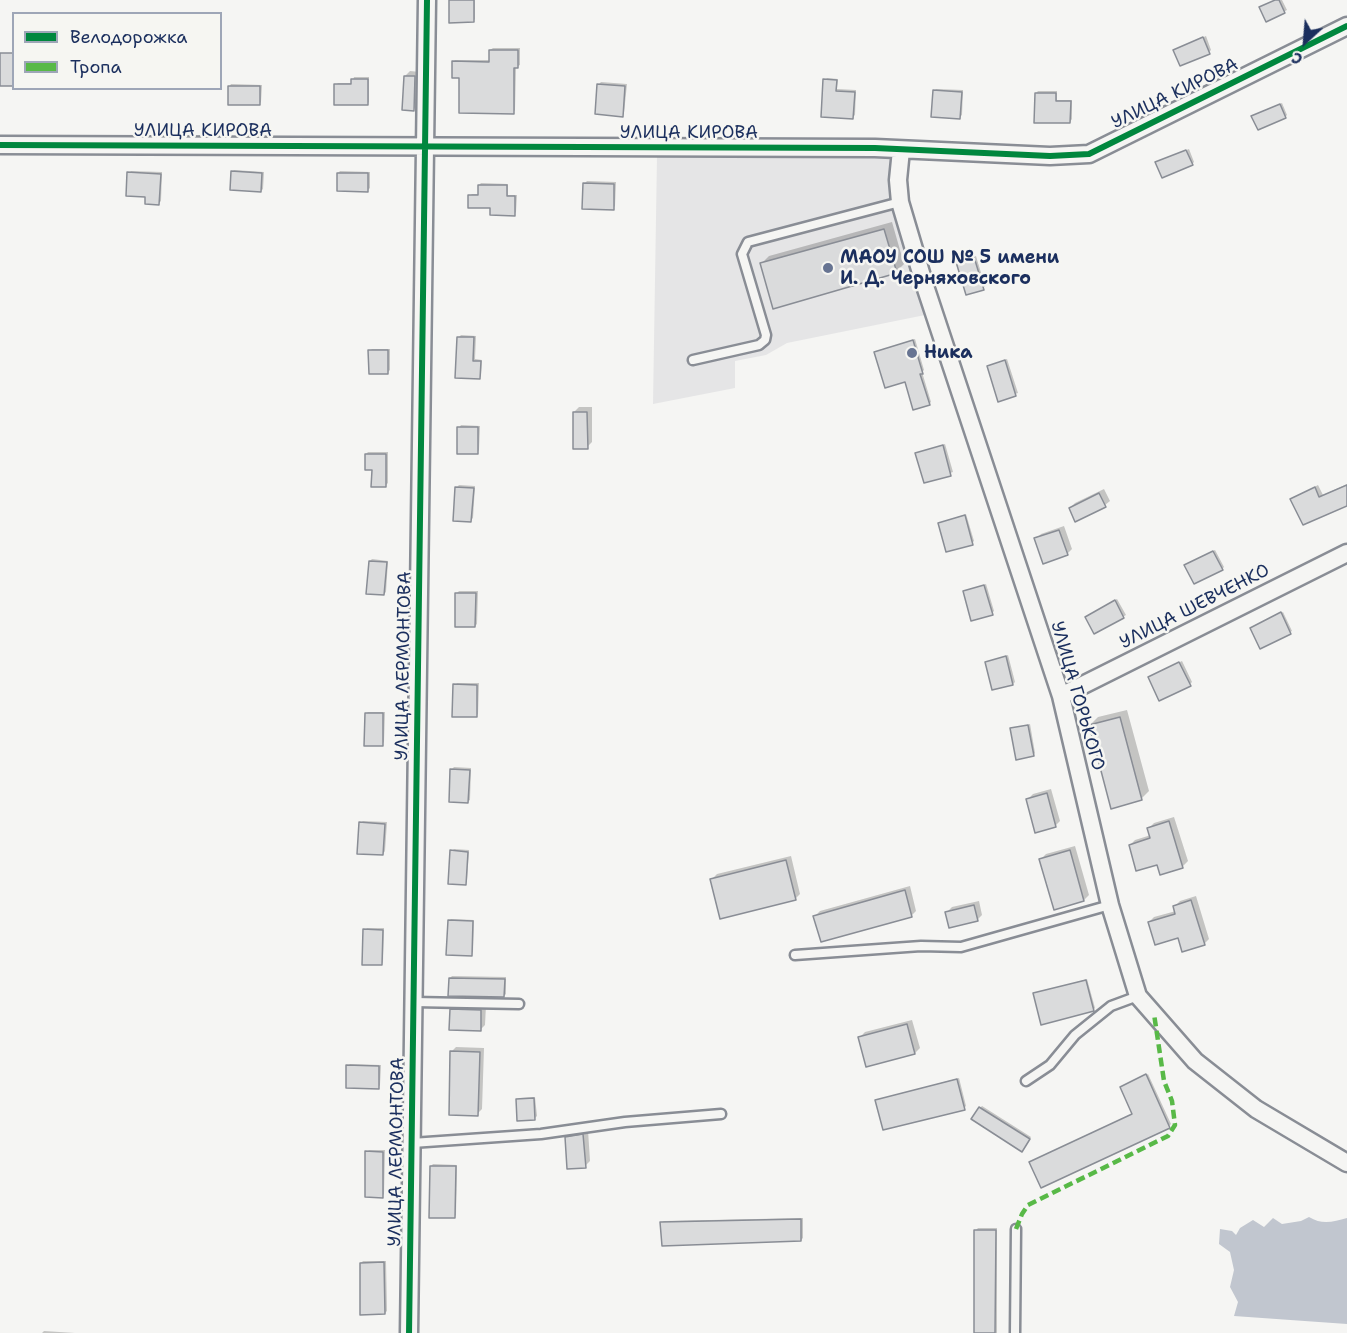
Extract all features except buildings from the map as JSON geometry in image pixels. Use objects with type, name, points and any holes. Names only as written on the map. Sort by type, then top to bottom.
[{"type":"street","name":"УЛИЦА ЛЕРМОНТОВА","points":[[409,1333],[427,148],[427,0]]},
{"type":"street","name":"УЛИЦА КИРОВА","points":[[0,145],[875,148],[1050,156],[1089,154],[1347,26]]},
{"type":"street","name":"УЛИЦА ГОРЬКОГО","points":[[902,150],[898,180],[900,201],[924,284],[1061,696],[1110,905],[1138,996],[1195,1061],[1256,1109],[1347,1163]]},
{"type":"street","name":"УЛИЦА ШЕВЧЕНКО","points":[[1061,696],[1347,553]]},
{"type":"lane","points":[[693,360],[759,345],[765,340],[766,335],[742,254],[748,242],[900,201]]},
{"type":"lane","points":[[795,955],[921,946],[961,947],[1110,905]]},
{"type":"lane","points":[[1026,1081],[1050,1065],[1075,1035],[1111,1006],[1138,996]]},
{"type":"lane","points":[[414,1002],[519,1004]]},
{"type":"lane","points":[[412,1143],[541,1134],[625,1122],[721,1114]]},
{"type":"lane","points":[[1015,1333],[1016,1229]]},
{"type":"shaded area","points":[[821,153],[881,155],[889,158],[893,166],[925,315],[787,343],[766,355],[735,361],[735,388],[653,404],[657,156]]},
{"type":"shaded area","points":[[1309,1217],[1323,1222],[1347,1218],[1347,1324],[1234,1316],[1238,1302],[1230,1287],[1234,1270],[1230,1252],[1219,1244],[1220,1229],[1232,1231],[1236,1235],[1240,1228],[1253,1220],[1264,1227],[1273,1218],[1282,1224],[1301,1221]]},
{"type":"marked path","points":[[1016,1229],[1028,1205],[1168,1136],[1175,1125],[1172,1101],[1164,1081],[1154,1014]]},
{"type":"cycle path","points":[[409,1333],[427,0]]},
{"type":"cycle path","points":[[0,145],[875,148],[1050,156],[1089,154],[1347,26]]},
{"type":"place","name":"МАОУ СОШ № 5 имени И. Д. Черняховского","points":[[828,268]]},
{"type":"place","name":"Ника","points":[[912,353]]}]
